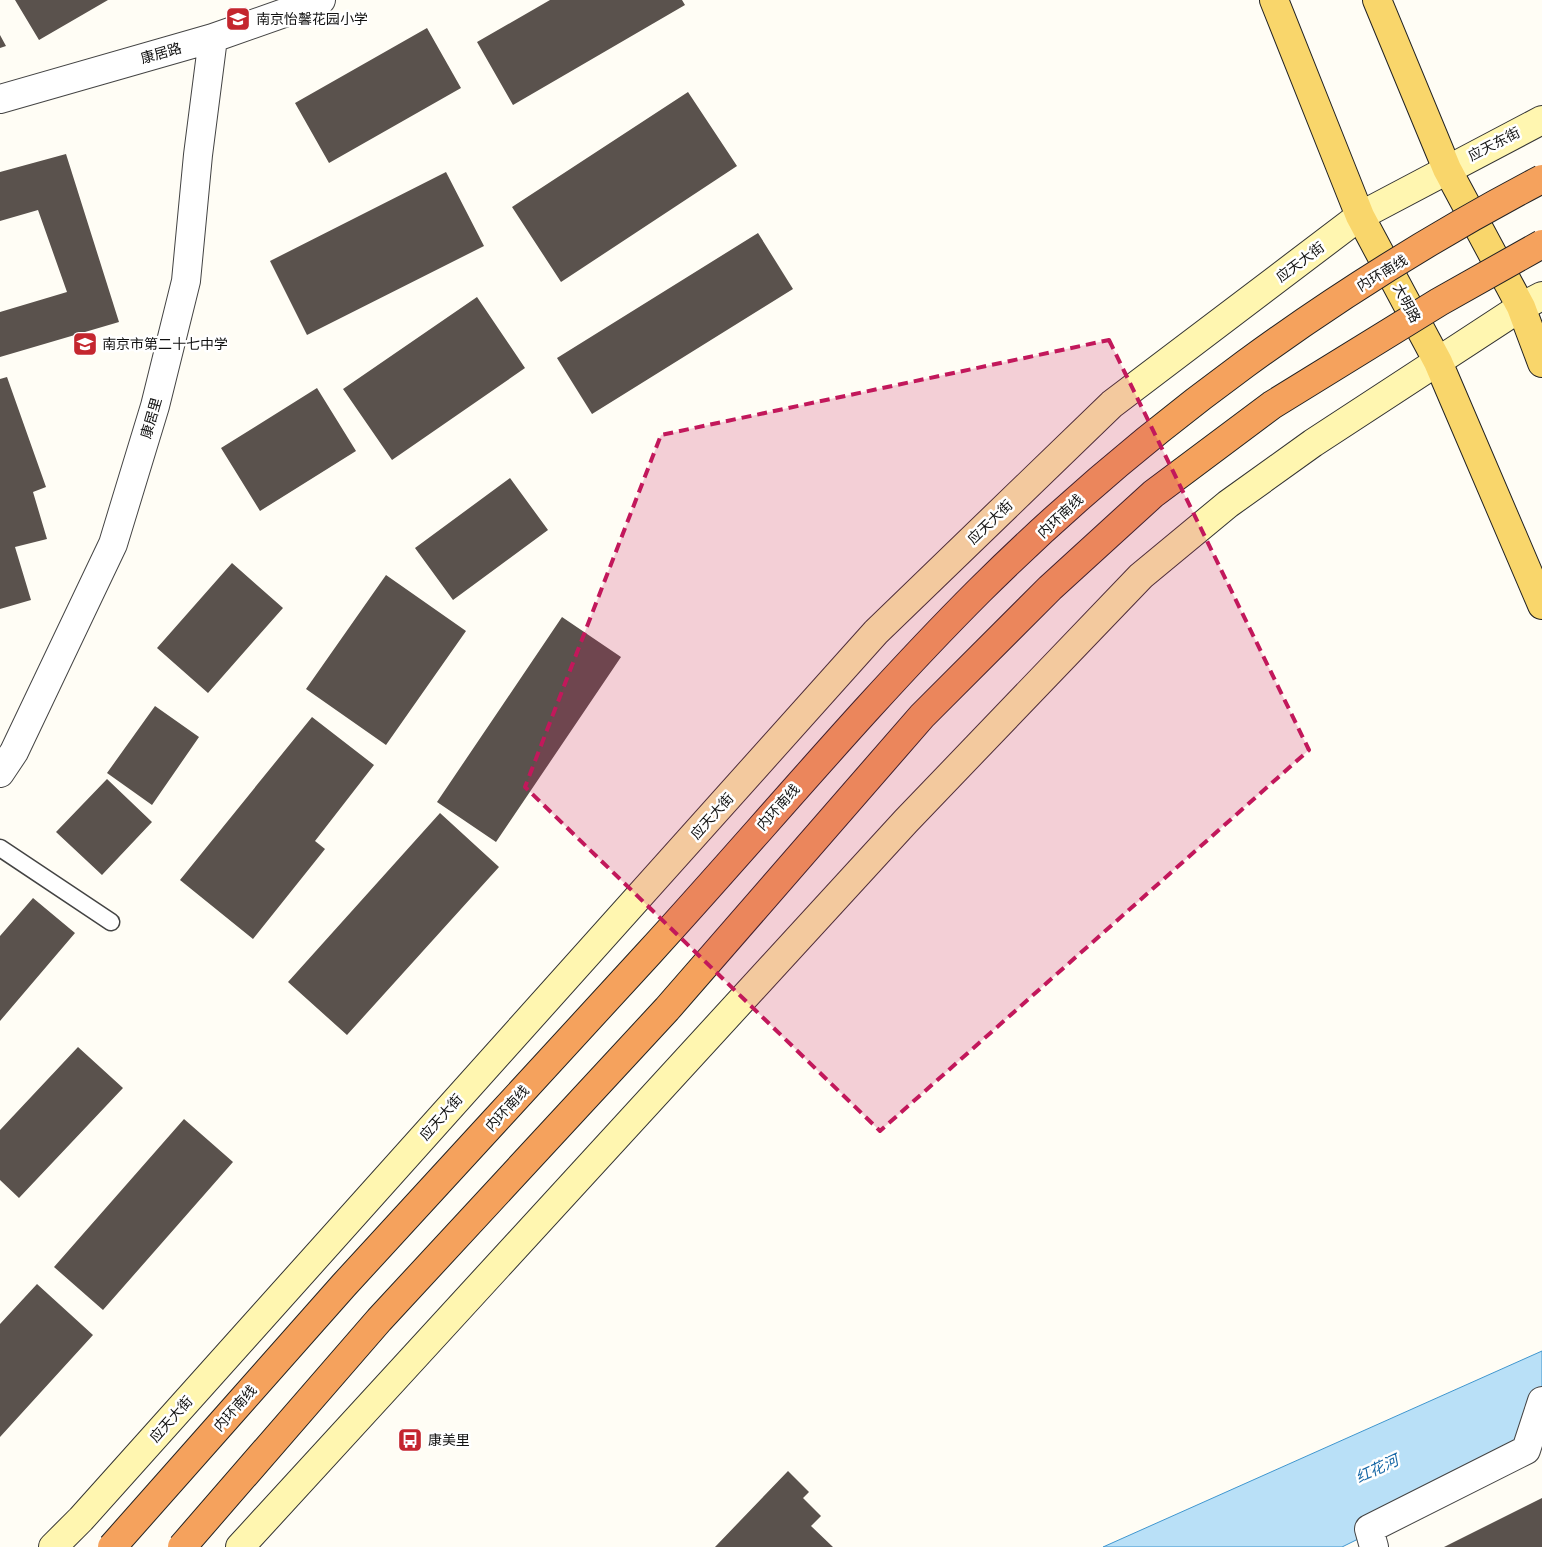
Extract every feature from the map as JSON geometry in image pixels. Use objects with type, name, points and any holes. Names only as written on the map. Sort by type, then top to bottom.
[{"type":"highway","name":"内环南线","points":[[112,1547],[344,1285],[653,948],[864,711],[981,589],[1104,476],[1224,380],[1342,297],[1502,200],[1542,179]]},
{"type":"highway","points":[[182,1547],[380,1320],[667,1009],[922,716],[1050,588],[1152,494],[1272,405],[1439,302],[1542,244]]},
{"type":"main road","name":"大明路","points":[[1274,0],[1360,216],[1438,362],[1542,605]]},
{"type":"main road","points":[[1376,0],[1447,168],[1531,302],[1542,363]]},
{"type":"main road","name":"应天东街","points":[[1447,168],[1542,120]]},
{"type":"main road","name":"应天大街","points":[[53,1547],[81,1519],[876,632],[1112,404],[1360,216],[1447,168]]},
{"type":"main road","points":[[240,1547],[906,821],[1141,576],[1228,504],[1313,444],[1531,302]]},
{"type":"street","name":"康居路","points":[[0,99],[213,38],[321,0]]},
{"type":"street","name":"康居里","points":[[0,773],[14,752],[113,544],[155,406],[186,281],[198,154],[213,38]]},
{"type":"street","points":[[1374,1547],[1369,1529],[1526,1450],[1542,1401]]},
{"type":"lane","points":[[0,848],[111,922]]},
{"type":"highlighted area","points":[[1109,340],[1309,750],[880,1131],[525,787],[661,435]]},
{"type":"water","name":"红花河","points":[[1542,1351],[1542,1448],[1342,1547],[1103,1547]]},
{"type":"building","points":[[15,0],[108,0],[39,40]]},
{"type":"building","points":[[550,0],[682,0],[685,5],[513,105],[477,42]]},
{"type":"building","points":[[427,28],[461,88],[329,163],[295,103]]},
{"type":"building","points":[[0,35],[6,46],[0,48]]},
{"type":"building","points":[[688,92],[737,166],[561,282],[512,207]]},
{"type":"building","points":[[66,154],[119,322],[0,357],[0,312],[67,292],[38,210],[0,221],[0,172]]},
{"type":"building","points":[[446,172],[484,246],[307,335],[270,261]]},
{"type":"building","points":[[758,233],[793,289],[592,414],[557,358]]},
{"type":"building","points":[[477,297],[525,368],[392,460],[343,389]]},
{"type":"building","points":[[7,377],[46,487],[33,492],[47,539],[15,547],[31,600],[0,609],[0,379]]},
{"type":"building","points":[[317,388],[356,451],[260,511],[221,448]]},
{"type":"building","points":[[510,478],[548,530],[453,600],[415,548]]},
{"type":"building","points":[[232,563],[283,608],[208,693],[157,648]]},
{"type":"building","points":[[386,575],[466,631],[386,745],[306,689]]},
{"type":"building","points":[[562,617],[621,657],[496,842],[437,802]]},
{"type":"building","points":[[155,706],[199,737],[152,805],[107,773]]},
{"type":"building","points":[[312,717],[374,765],[315,841],[325,849],[253,939],[180,880]]},
{"type":"building","points":[[107,779],[152,822],[102,875],[56,832]]},
{"type":"building","points":[[440,813],[499,867],[347,1035],[288,982]]},
{"type":"building","points":[[33,898],[75,933],[0,1021],[0,936]]},
{"type":"building","points":[[78,1047],[123,1088],[19,1198],[0,1180],[0,1130]]},
{"type":"building","points":[[184,1119],[233,1162],[103,1310],[54,1267]]},
{"type":"building","points":[[37,1284],[93,1335],[0,1437],[0,1324]]},
{"type":"building","points":[[788,1471],[809,1492],[803,1498],[821,1516],[811,1526],[833,1547],[715,1547]]},
{"type":"building","points":[[1542,1498],[1542,1547],[1444,1547]]},
{"type":"place","name":"南京怡馨花园小学","points":[[238,19]]},
{"type":"place","name":"南京市第二十七中学","points":[[85,344]]},
{"type":"place","name":"康美里","points":[[410,1440]]}]
